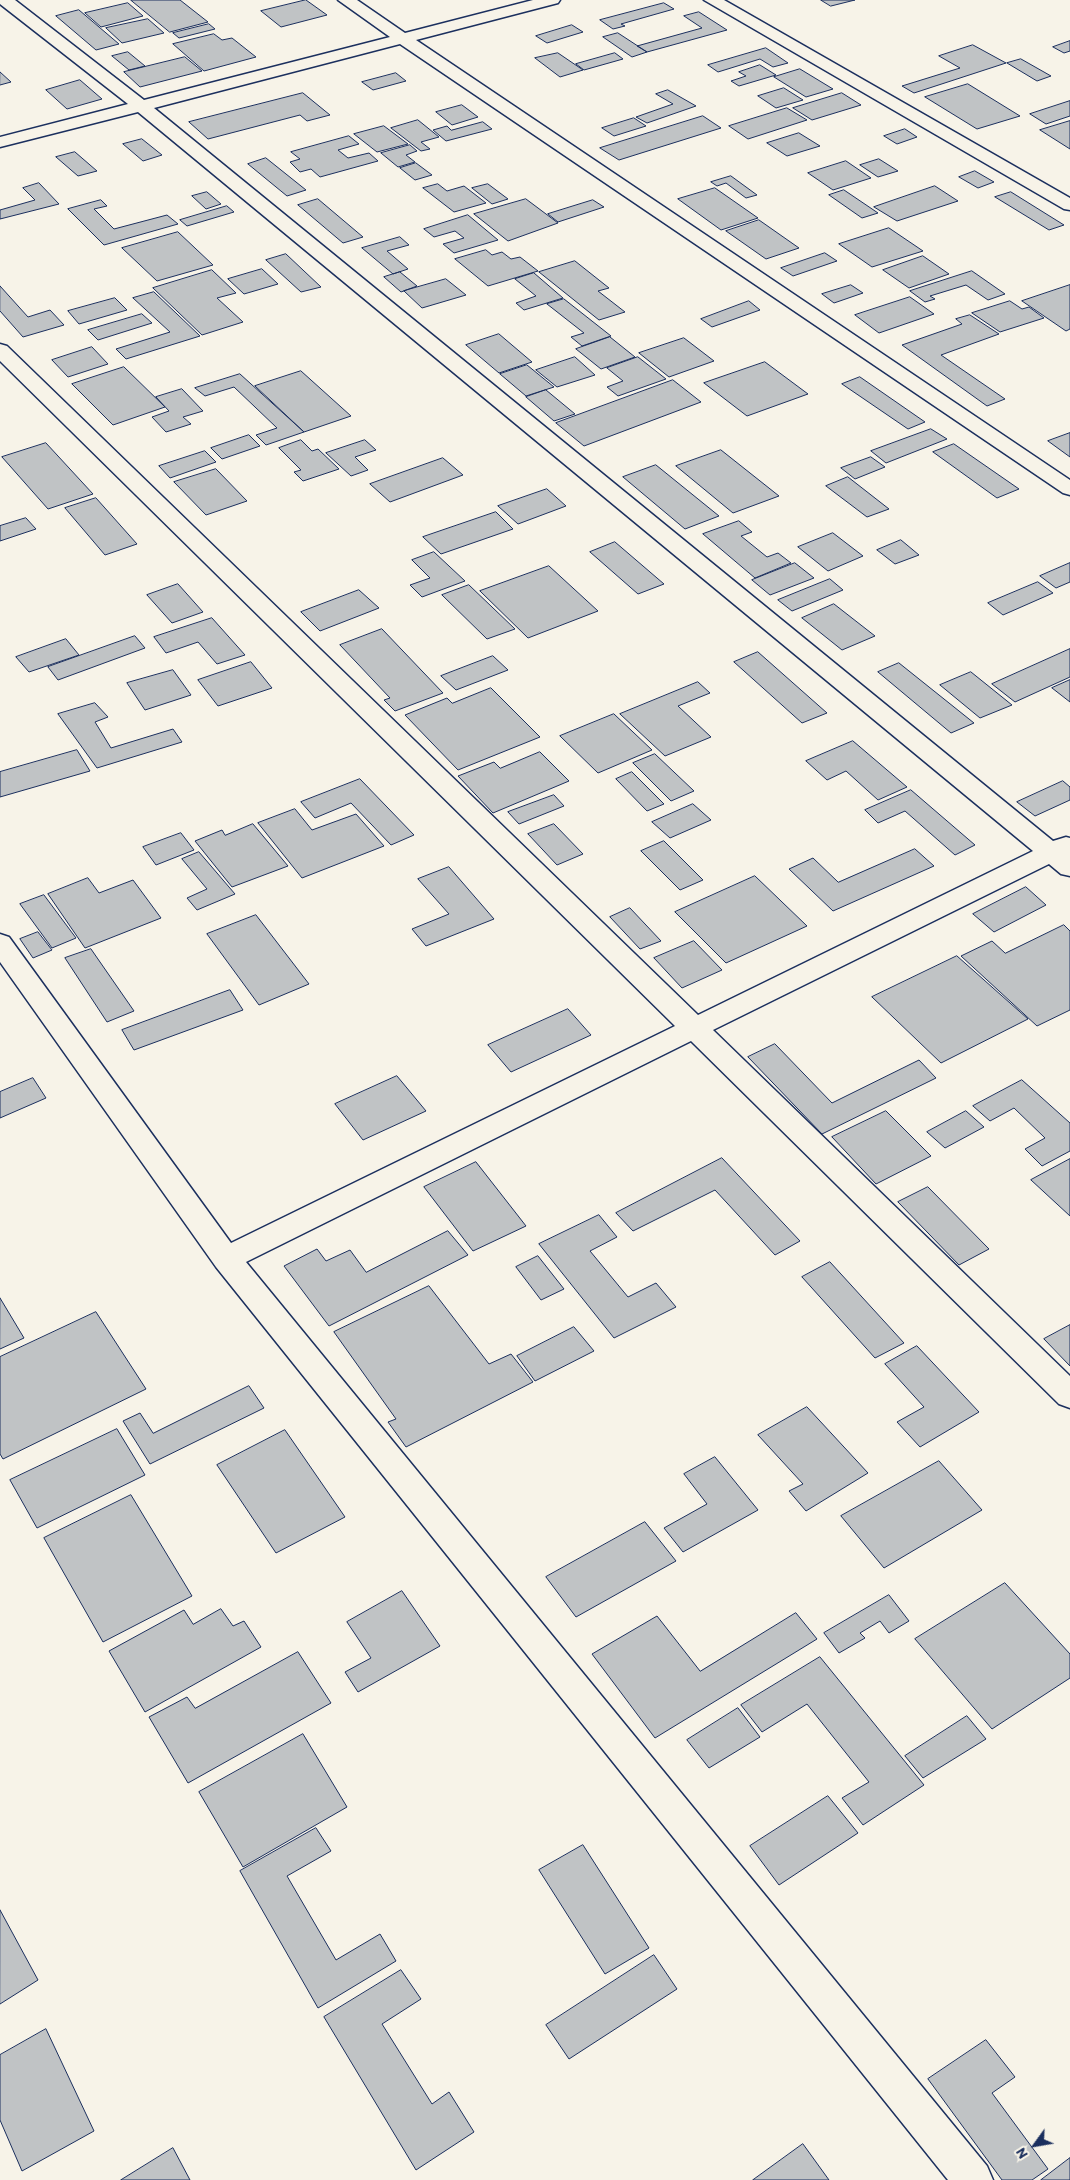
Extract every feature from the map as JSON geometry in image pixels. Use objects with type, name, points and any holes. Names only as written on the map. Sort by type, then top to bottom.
[{"type":"street","points":[[5,0],[141,106],[1064,855],[693,1029],[226,1259]]},
{"type":"street","points":[[346,0],[1070,489]]},
{"type":"street","points":[[0,142],[552,0]]},
{"type":"street","points":[[712,0],[1070,206]]},
{"type":"street","points":[[0,350],[693,1029],[1070,1395]]},
{"type":"street","points":[[0,943],[226,1259],[973,2180]]},
{"type":"building","points":[[131,0],[180,0],[208,22],[170,32]]},
{"type":"building","points":[[306,0],[327,15],[281,27],[261,11]]},
{"type":"building","points":[[821,0],[855,0],[831,6]]},
{"type":"building","points":[[128,3],[143,16],[101,27],[85,13]]},
{"type":"building","points":[[664,3],[674,9],[621,24],[625,26],[613,29],[600,20]]},
{"type":"building","points":[[79,10],[119,44],[96,50],[56,16]]},
{"type":"building","points":[[699,12],[727,30],[647,52],[637,46],[702,28],[684,16]]},
{"type":"building","points":[[148,19],[164,33],[122,43],[106,28]]},
{"type":"building","points":[[209,24],[215,29],[179,38],[173,33]]},
{"type":"building","points":[[572,25],[583,32],[547,43],[536,36]]},
{"type":"building","points":[[618,33],[647,52],[632,57],[603,37]]},
{"type":"building","points":[[214,34],[222,40],[232,38],[256,57],[204,71],[173,44]]},
{"type":"building","points":[[1070,41],[1070,51],[1064,53],[1053,47]]},
{"type":"building","points":[[973,45],[1006,63],[914,93],[902,86],[960,68],[939,56]]},
{"type":"building","points":[[766,48],[788,63],[773,67],[760,59],[718,72],[708,65]]},
{"type":"building","points":[[128,52],[145,66],[129,70],[112,56]]},
{"type":"building","points":[[558,53],[583,70],[560,77],[535,58]]},
{"type":"building","points":[[615,53],[623,59],[584,70],[576,64]]},
{"type":"building","points":[[185,57],[202,71],[140,87],[124,72]]},
{"type":"building","points":[[1021,59],[1051,76],[1037,81],[1007,63]]},
{"type":"building","points":[[760,65],[776,75],[739,86],[731,81],[746,76],[739,72]]},
{"type":"building","points":[[800,69],[833,89],[806,97],[774,77]]},
{"type":"building","points":[[0,72],[11,82],[0,85]]},
{"type":"building","points":[[396,73],[406,81],[373,90],[362,82]]},
{"type":"building","points":[[80,80],[102,99],[67,109],[46,90]]},
{"type":"building","points":[[968,84],[1020,116],[977,129],[925,97]]},
{"type":"building","points":[[784,88],[803,100],[776,108],[758,96]]},
{"type":"building","points":[[668,90],[696,106],[647,123],[636,117],[673,104],[656,94]]},
{"type":"building","points":[[303,93],[330,115],[307,121],[300,115],[208,139],[189,122]]},
{"type":"building","points":[[842,93],[861,105],[812,120],[793,108]]},
{"type":"building","points":[[1070,101],[1070,116],[1046,124],[1030,114]]},
{"type":"building","points":[[462,105],[478,117],[452,125],[436,112]]},
{"type":"building","points":[[787,108],[807,120],[748,139],[729,126]]},
{"type":"building","points":[[703,116],[721,128],[619,160],[600,148]]},
{"type":"building","points":[[634,118],[646,126],[614,136],[602,128]]},
{"type":"building","points":[[418,120],[439,137],[421,142],[430,149],[421,151],[391,128]]},
{"type":"building","points":[[1070,121],[1070,149],[1040,130]]},
{"type":"building","points":[[483,122],[492,129],[446,141],[433,130],[447,126],[451,130]]},
{"type":"building","points":[[384,126],[408,144],[377,152],[354,134]]},
{"type":"building","points":[[905,129],[917,137],[897,144],[884,136]]},
{"type":"building","points":[[799,133],[820,146],[787,156],[767,143]]},
{"type":"building","points":[[349,136],[359,144],[338,150],[348,158],[369,153],[378,161],[320,177],[311,169],[300,172],[290,162],[300,159],[291,152]]},
{"type":"building","points":[[142,139],[162,155],[143,161],[123,144]]},
{"type":"building","points":[[410,145],[417,151],[406,155],[415,162],[398,167],[381,153]]},
{"type":"building","points":[[75,152],[97,171],[78,176],[56,157]]},
{"type":"building","points":[[266,158],[306,190],[287,196],[248,164]]},
{"type":"building","points":[[879,159],[898,171],[878,177],[860,165]]},
{"type":"building","points":[[846,161],[871,178],[833,190],[808,173]]},
{"type":"building","points":[[416,163],[432,175],[415,180],[400,168]]},
{"type":"building","points":[[975,171],[994,182],[978,188],[959,177]]},
{"type":"building","points":[[731,176],[757,195],[746,198],[726,183],[717,186],[711,182]]},
{"type":"building","points":[[39,183],[59,204],[0,219],[0,210],[35,200],[23,188]]},
{"type":"building","points":[[438,184],[447,191],[464,186],[486,203],[454,212],[423,188]]},
{"type":"building","points":[[488,184],[508,199],[492,204],[472,188]]},
{"type":"building","points":[[935,186],[958,201],[897,221],[874,207]]},
{"type":"building","points":[[715,188],[758,218],[721,230],[678,199]]},
{"type":"building","points":[[844,190],[878,213],[862,218],[829,195]]},
{"type":"building","points":[[207,192],[221,204],[206,209],[192,196]]},
{"type":"building","points":[[1011,192],[1064,225],[1049,230],[995,197]]},
{"type":"building","points":[[318,199],[363,237],[343,243],[298,205]]},
{"type":"building","points":[[526,199],[558,223],[508,241],[474,214]]},
{"type":"building","points":[[101,200],[107,206],[94,209],[114,229],[167,215],[178,224],[104,245],[68,209]]},
{"type":"building","points":[[593,200],[604,207],[558,222],[548,214]]},
{"type":"building","points":[[227,206],[234,212],[187,226],[180,220]]},
{"type":"building","points":[[468,215],[498,240],[454,253],[443,244],[464,238],[455,231],[434,237],[424,229]]},
{"type":"building","points":[[759,220],[799,248],[766,259],[726,231]]},
{"type":"building","points":[[889,228],[923,251],[872,267],[839,244]]},
{"type":"building","points":[[178,232],[213,265],[157,281],[122,248]]},
{"type":"building","points":[[400,237],[409,245],[387,251],[408,269],[393,274],[362,248]]},
{"type":"building","points":[[486,250],[492,255],[502,252],[511,259],[520,257],[538,271],[488,286],[455,259]]},
{"type":"building","points":[[825,253],[837,261],[793,276],[781,268]]},
{"type":"building","points":[[286,254],[321,287],[301,292],[266,260]]},
{"type":"building","points":[[923,256],[949,274],[909,288],[883,270]]},
{"type":"building","points":[[575,261],[609,288],[598,291],[625,312],[599,320],[539,272]]},
{"type":"building","points":[[262,269],[278,284],[244,294],[228,279]]},
{"type":"building","points":[[212,270],[236,293],[217,298],[243,322],[202,335],[153,288]]},
{"type":"building","points":[[972,271],[1005,294],[988,300],[966,285],[930,296],[935,299],[925,302],[910,291]]},
{"type":"building","points":[[400,272],[417,286],[401,292],[384,277]]},
{"type":"building","points":[[534,273],[563,298],[524,310],[516,303],[536,296],[515,279]]},
{"type":"building","points":[[446,279],[466,295],[422,308],[404,291]]},
{"type":"building","points":[[851,285],[863,293],[834,303],[822,294]]},
{"type":"building","points":[[1070,285],[1070,329],[1066,331],[1022,301]]},
{"type":"building","points":[[0,286],[28,317],[50,310],[64,325],[23,337],[0,311]]},
{"type":"building","points":[[154,292],[200,336],[126,359],[116,349],[170,332],[133,298]]},
{"type":"building","points":[[910,297],[934,314],[879,333],[855,315]]},
{"type":"building","points":[[115,298],[127,310],[79,324],[68,311]]},
{"type":"building","points":[[564,299],[611,336],[582,346],[571,337],[584,333],[547,304]]},
{"type":"building","points":[[749,301],[760,310],[712,327],[701,319]]},
{"type":"building","points":[[1010,301],[1022,309],[1029,307],[1044,318],[1000,332],[972,313]]},
{"type":"building","points":[[142,314],[152,323],[98,340],[88,330]]},
{"type":"building","points":[[970,315],[999,334],[941,355],[1005,399],[987,406],[902,345],[962,324],[956,319]]},
{"type":"building","points":[[499,334],[532,362],[499,373],[466,345]]},
{"type":"building","points":[[610,337],[635,357],[601,369],[576,349]]},
{"type":"building","points":[[684,338],[714,361],[669,377],[639,353]]},
{"type":"building","points":[[92,347],[108,364],[68,377],[52,360]]},
{"type":"building","points":[[575,357],[595,375],[557,387],[536,370]]},
{"type":"building","points":[[638,357],[666,379],[618,396],[607,387],[623,381],[607,368]]},
{"type":"building","points":[[765,362],[808,394],[747,416],[704,383]]},
{"type":"building","points":[[527,365],[554,387],[526,396],[500,374]]},
{"type":"building","points":[[124,367],[165,407],[113,425],[72,384]]},
{"type":"building","points":[[301,371],[351,416],[304,432],[255,386]]},
{"type":"building","points":[[240,374],[304,432],[266,445],[256,435],[277,428],[234,387],[205,396],[195,388]]},
{"type":"building","points":[[860,377],[925,422],[908,429],[842,384]]},
{"type":"building","points":[[673,380],[701,402],[584,446],[556,423]]},
{"type":"building","points":[[182,389],[203,411],[183,417],[191,424],[166,432],[152,417],[169,411],[156,397]]},
{"type":"building","points":[[546,390],[575,414],[554,421],[526,397]]},
{"type":"building","points":[[931,429],[947,439],[886,463],[871,451]]},
{"type":"building","points":[[1070,433],[1070,457],[1048,441]]},
{"type":"building","points":[[249,435],[260,446],[222,459],[211,448]]},
{"type":"building","points":[[301,440],[312,451],[318,449],[339,469],[303,481],[294,472],[301,470],[279,448]]},
{"type":"building","points":[[365,440],[376,450],[355,457],[368,470],[351,476],[326,453]]},
{"type":"building","points":[[46,443],[93,494],[48,509],[2,457]]},
{"type":"building","points":[[954,444],[1019,489],[997,498],[933,452]]},
{"type":"building","points":[[721,450],[779,496],[733,513],[676,466]]},
{"type":"building","points":[[205,451],[216,462],[170,478],[159,466]]},
{"type":"building","points":[[871,457],[885,467],[855,479],[841,468]]},
{"type":"building","points":[[443,458],[463,475],[390,502],[370,484]]},
{"type":"building","points":[[656,465],[719,516],[685,529],[623,477]]},
{"type":"building","points":[[216,469],[247,501],[206,515],[174,482]]},
{"type":"building","points":[[848,477],[889,509],[867,517],[826,486]]},
{"type":"building","points":[[547,489],[566,506],[518,524],[498,506]]},
{"type":"building","points":[[96,498],[137,544],[105,555],[65,508]]},
{"type":"building","points":[[496,512],[513,529],[441,554],[423,537]]},
{"type":"building","points":[[26,518],[36,529],[0,541],[0,526]]},
{"type":"building","points":[[739,521],[752,532],[741,536],[767,557],[778,553],[791,563],[755,578],[703,534]]},
{"type":"building","points":[[833,533],[863,556],[828,571],[798,547]]},
{"type":"building","points":[[901,540],[919,555],[895,564],[877,550]]},
{"type":"building","points":[[615,542],[664,584],[638,594],[590,552]]},
{"type":"building","points":[[434,552],[465,581],[422,597],[410,585],[430,578],[412,560]]},
{"type":"building","points":[[795,563],[814,578],[770,595],[752,580]]},
{"type":"building","points":[[1070,563],[1070,582],[1056,588],[1040,576]]},
{"type":"building","points":[[549,566],[598,611],[528,638],[480,591]]},
{"type":"building","points":[[830,579],[843,590],[792,611],[778,600]]},
{"type":"building","points":[[1038,582],[1053,593],[1003,615],[988,603]]},
{"type":"building","points":[[178,584],[203,612],[172,623],[147,595]]},
{"type":"building","points":[[469,585],[515,629],[487,639],[442,595]]},
{"type":"building","points":[[359,590],[379,608],[320,631],[301,612]]},
{"type":"building","points":[[834,604],[875,636],[842,650],[802,618]]},
{"type":"building","points":[[212,618],[245,655],[217,664],[198,642],[166,653],[154,637]]},
{"type":"building","points":[[382,629],[443,693],[395,711],[384,700],[390,698],[340,645]]},
{"type":"building","points":[[135,636],[145,648],[58,680],[48,667]]},
{"type":"building","points":[[66,639],[79,655],[29,672],[16,657]]},
{"type":"building","points":[[1070,649],[1070,677],[1015,702],[992,684]]},
{"type":"building","points":[[758,652],[827,713],[802,723],[734,662]]},
{"type":"building","points":[[493,656],[508,670],[456,690],[441,676]]},
{"type":"building","points":[[251,662],[272,688],[218,706],[198,680]]},
{"type":"building","points":[[899,663],[974,723],[951,733],[878,672]]},
{"type":"building","points":[[173,670],[191,695],[145,710],[127,683]]},
{"type":"building","points":[[971,672],[1012,705],[980,718],[940,685]]},
{"type":"building","points":[[1070,680],[1070,702],[1052,688]]},
{"type":"building","points":[[698,682],[710,693],[678,706],[711,737],[665,756],[620,714]]},
{"type":"building","points":[[491,688],[540,737],[458,770],[405,715],[447,698],[452,703]]},
{"type":"building","points":[[95,703],[108,717],[95,722],[111,748],[173,729],[182,742],[97,768],[58,714]]},
{"type":"building","points":[[614,714],[652,750],[598,773],[560,736]]},
{"type":"building","points":[[853,741],[907,787],[878,800],[846,771],[827,780],[806,761]]},
{"type":"building","points":[[77,750],[90,771],[0,797],[0,772]]},
{"type":"building","points":[[540,752],[569,781],[493,813],[458,776],[494,762],[500,768]]},
{"type":"building","points":[[655,754],[694,791],[671,801],[633,763]]},
{"type":"building","points":[[632,772],[664,804],[647,811],[616,779]]},
{"type":"building","points":[[360,779],[414,835],[391,845],[351,803],[315,818],[301,802]]},
{"type":"building","points":[[1063,781],[1070,787],[1070,800],[1035,816],[1017,802]]},
{"type":"building","points":[[911,790],[975,845],[955,855],[905,811],[878,823],[865,810]]},
{"type":"building","points":[[554,795],[564,806],[519,824],[508,812]]},
{"type":"building","points":[[693,804],[711,820],[670,838],[652,822]]},
{"type":"building","points":[[295,809],[312,830],[356,814],[384,846],[302,878],[258,823]]},
{"type":"building","points":[[253,824],[288,866],[232,887],[195,841],[222,830],[225,835]]},
{"type":"building","points":[[554,824],[583,854],[557,865],[528,834]]},
{"type":"building","points":[[181,833],[194,850],[156,865],[143,847]]},
{"type":"building","points":[[664,841],[703,880],[680,890],[641,851]]},
{"type":"building","points":[[915,849],[934,866],[833,911],[789,869],[813,858],[838,882]]},
{"type":"building","points":[[199,852],[235,894],[197,910],[187,898],[207,889],[182,859]]},
{"type":"building","points":[[449,867],[494,919],[426,946],[412,929],[449,914],[418,879]]},
{"type":"building","points":[[755,876],[807,926],[726,963],[675,912]]},
{"type":"building","points":[[88,878],[99,893],[133,880],[161,918],[85,948],[48,894]]},
{"type":"building","points":[[1026,887],[1046,905],[994,932],[973,914]]},
{"type":"building","points":[[44,895],[76,938],[52,948],[20,904]]},
{"type":"building","points":[[630,908],[661,941],[640,949],[610,917]]},
{"type":"building","points":[[256,915],[309,984],[259,1005],[207,934]]},
{"type":"building","points":[[1064,925],[1070,931],[1070,1010],[1037,1026],[961,956],[992,941],[1005,953]]},
{"type":"building","points":[[38,932],[52,950],[33,958],[20,939]]},
{"type":"building","points":[[694,941],[722,970],[682,988],[654,958]]},
{"type":"building","points":[[91,949],[134,1011],[107,1022],[65,958]]},
{"type":"building","points":[[957,956],[1028,1019],[941,1063],[872,997]]},
{"type":"building","points":[[230,990],[243,1010],[134,1050],[122,1030]]},
{"type":"building","points":[[568,1009],[591,1035],[511,1072],[488,1045]]},
{"type":"building","points":[[775,1044],[832,1103],[919,1060],[936,1078],[822,1134],[748,1057]]},
{"type":"building","points":[[397,1076],[426,1111],[363,1140],[335,1104]]},
{"type":"building","points":[[33,1078],[46,1098],[0,1118],[0,1092]]},
{"type":"building","points":[[1022,1080],[1070,1123],[1070,1151],[1042,1166],[1025,1149],[1045,1138],[1014,1108],[990,1121],[973,1106]]},
{"type":"building","points":[[886,1111],[931,1156],[876,1184],[832,1137]]},
{"type":"building","points":[[966,1111],[984,1127],[945,1148],[927,1132]]},
{"type":"building","points":[[722,1158],[800,1241],[775,1255],[715,1190],[633,1231],[616,1213]]},
{"type":"building","points":[[1070,1159],[1070,1216],[1031,1180]]},
{"type":"building","points":[[476,1162],[526,1226],[473,1251],[424,1187]]},
{"type":"building","points":[[928,1187],[989,1249],[959,1265],[898,1202]]},
{"type":"building","points":[[599,1215],[617,1237],[590,1251],[628,1297],[656,1283],[676,1307],[614,1338],[539,1244]]},
{"type":"building","points":[[448,1231],[468,1255],[329,1326],[284,1266],[317,1249],[326,1261],[350,1250],[366,1272]]},
{"type":"building","points":[[538,1256],[564,1289],[541,1300],[516,1267]]},
{"type":"building","points":[[830,1262],[904,1343],[875,1358],[802,1277]]},
{"type":"building","points":[[429,1286],[489,1364],[511,1354],[533,1382],[406,1447],[388,1422],[396,1419],[334,1332]]},
{"type":"building","points":[[0,1298],[24,1338],[0,1349]]},
{"type":"building","points":[[96,1312],[146,1389],[3,1459],[0,1454],[0,1357]]},
{"type":"building","points":[[1070,1325],[1070,1366],[1044,1339]]},
{"type":"building","points":[[574,1327],[594,1351],[535,1381],[517,1356]]},
{"type":"building","points":[[917,1346],[979,1412],[920,1447],[897,1422],[924,1407],[885,1364]]},
{"type":"building","points":[[249,1386],[264,1408],[150,1464],[123,1421],[140,1413],[153,1433]]},
{"type":"building","points":[[807,1407],[868,1473],[806,1511],[789,1491],[803,1484],[758,1435]]},
{"type":"building","points":[[117,1429],[145,1475],[37,1528],[10,1480]]},
{"type":"building","points":[[285,1430],[345,1517],[276,1553],[217,1465]]},
{"type":"building","points":[[715,1457],[758,1510],[683,1552],[664,1528],[707,1504],[684,1474]]},
{"type":"building","points":[[939,1461],[982,1510],[884,1568],[841,1516]]},
{"type":"building","points":[[131,1495],[192,1596],[103,1642],[44,1538]]},
{"type":"building","points":[[645,1522],[676,1561],[576,1617],[546,1577]]},
{"type":"building","points":[[1005,1583],[1070,1654],[1070,1678],[992,1729],[915,1639]]},
{"type":"building","points":[[402,1591],[440,1646],[358,1692],[345,1672],[371,1658],[347,1622]]},
{"type":"building","points":[[889,1595],[909,1621],[889,1633],[880,1621],[860,1633],[865,1638],[839,1653],[824,1633]]},
{"type":"building","points":[[221,1609],[233,1626],[244,1621],[261,1647],[145,1712],[109,1651],[184,1610],[193,1624]]},
{"type":"building","points":[[796,1613],[817,1639],[655,1738],[592,1654],[657,1616],[700,1671]]},
{"type":"building","points":[[298,1652],[331,1703],[188,1783],[149,1717],[187,1697],[195,1708]]},
{"type":"building","points":[[820,1657],[924,1785],[863,1825],[842,1798],[869,1782],[807,1704],[762,1732],[741,1705]]},
{"type":"building","points":[[738,1708],[760,1737],[709,1768],[687,1740]]},
{"type":"building","points":[[967,1716],[986,1739],[923,1778],[905,1756]]},
{"type":"building","points":[[303,1734],[347,1807],[243,1867],[199,1792]]},
{"type":"building","points":[[828,1796],[858,1833],[779,1885],[750,1846]]},
{"type":"building","points":[[316,1828],[331,1851],[287,1876],[336,1960],[380,1934],[396,1961],[318,2008],[240,1871]]},
{"type":"building","points":[[583,1845],[649,1948],[605,1974],[539,1870]]},
{"type":"building","points":[[0,1910],[38,1980],[0,2004]]},
{"type":"building","points":[[654,1955],[677,1989],[569,2059],[546,2025]]},
{"type":"building","points":[[401,1970],[421,1999],[382,2024],[432,2104],[449,2092],[474,2132],[416,2170],[324,2017]]},
{"type":"building","points":[[46,2029],[94,2131],[22,2171],[0,2120],[0,2055]]},
{"type":"building","points":[[986,2040],[1015,2077],[992,2093],[1048,2169],[1032,2180],[1002,2180],[928,2079]]},
{"type":"building","points":[[803,2144],[829,2180],[753,2180]]},
{"type":"building","points":[[173,2148],[190,2180],[121,2180]]},
{"type":"building","points":[[1070,2158],[1070,2180],[1041,2180]]}]
